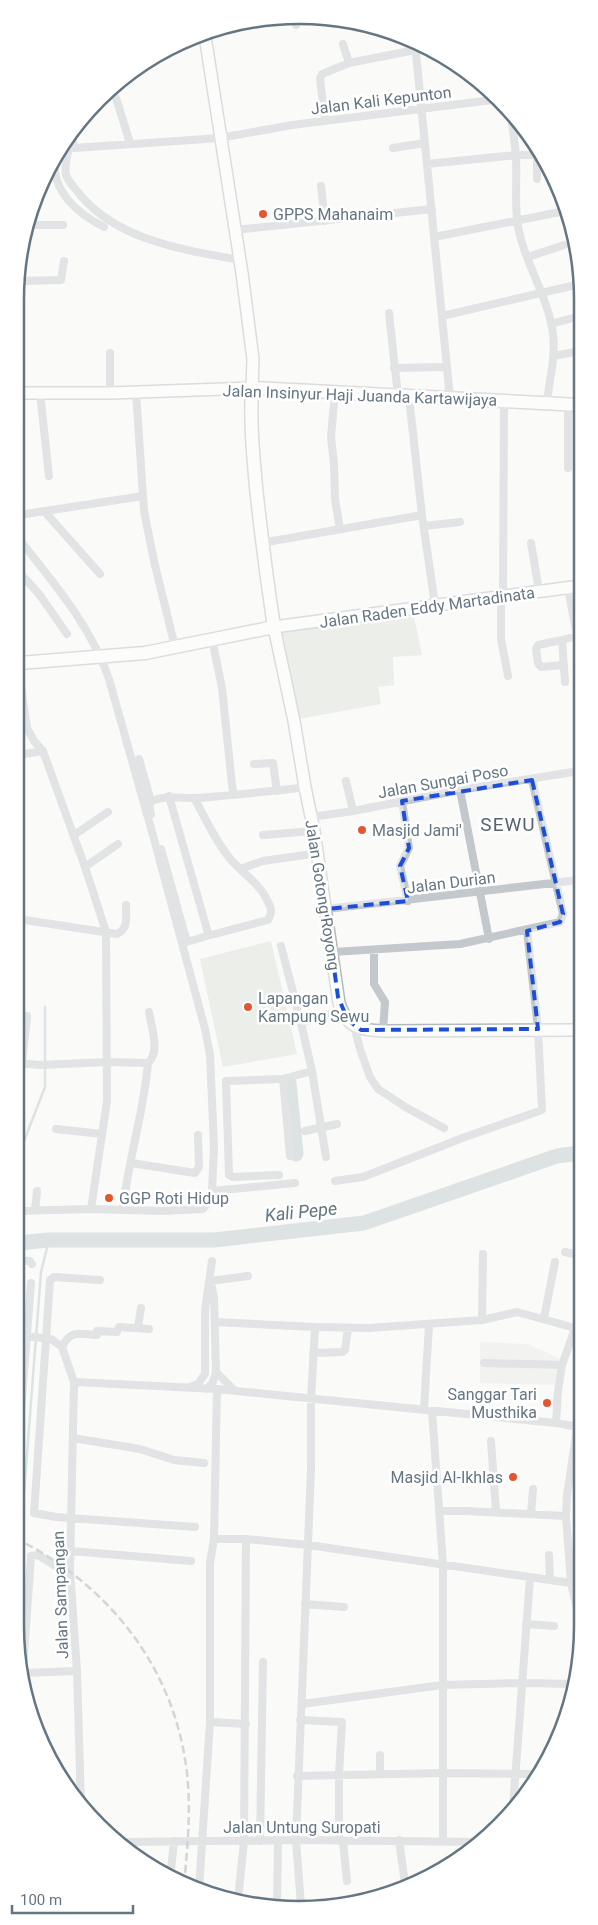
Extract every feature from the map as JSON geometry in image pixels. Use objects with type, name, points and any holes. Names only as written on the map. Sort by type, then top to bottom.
[{"type":"main road","points":[[24,662],[144,653],[274,627],[261,543],[252,447],[253,360],[241,265],[206,40]]},
{"type":"main road","name":"Jalan Insinyur Haji Juanda Kartawijaya","points":[[24,393],[110,393],[252,388],[574,404]]},
{"type":"main road","name":"Jalan Raden Eddy Martadinata","points":[[274,627],[574,587]]},
{"type":"main road","name":"Jalan Gotong Royong","points":[[274,627],[312,817],[342,1011],[354,1026]]},
{"type":"main road","points":[[354,1026],[361,1030],[383,1031],[574,1030]]},
{"type":"street","points":[[343,44],[349,63]]},
{"type":"street","points":[[325,121],[320,76],[331,69],[349,63],[410,47]]},
{"type":"street","points":[[415,50],[450,398]]},
{"type":"street","points":[[116,98],[130,144]]},
{"type":"street","name":"Jalan Kali Kepunton","points":[[68,149],[220,138],[325,121],[490,100]]},
{"type":"street","points":[[512,126],[516,155],[517,221],[528,257],[543,294],[553,335],[553,356],[547,403]]},
{"type":"street","points":[[393,148],[424,144]]},
{"type":"street","points":[[66,153],[65,196],[80,211],[101,222],[138,235],[241,265]]},
{"type":"street","points":[[427,164],[533,154]]},
{"type":"street","points":[[537,179],[538,163]]},
{"type":"street","points":[[57,168],[64,184],[90,207],[101,222]]},
{"type":"street","points":[[321,186],[325,221]]},
{"type":"street","points":[[235,230],[432,209]]},
{"type":"street","points":[[434,237],[560,211]]},
{"type":"street","points":[[34,225],[63,226]]},
{"type":"street","points":[[528,257],[564,245]]},
{"type":"street","points":[[24,281],[61,280],[64,261]]},
{"type":"street","points":[[442,316],[574,286]]},
{"type":"street","points":[[389,313],[396,382],[404,396],[436,605]]},
{"type":"street","points":[[551,324],[574,318]]},
{"type":"street","points":[[553,356],[574,352]]},
{"type":"street","points":[[110,353],[110,393]]},
{"type":"street","points":[[395,370],[447,367]]},
{"type":"street","points":[[335,391],[331,437],[335,499],[340,529]]},
{"type":"street","points":[[136,392],[143,496],[154,562],[175,647]]},
{"type":"street","points":[[40,393],[49,476]]},
{"type":"street","points":[[504,401],[502,639],[508,676]]},
{"type":"street","points":[[568,468],[574,404]]},
{"type":"street","points":[[24,514],[143,496]]},
{"type":"street","points":[[46,512],[100,574]]},
{"type":"street","points":[[261,543],[422,515]]},
{"type":"street","points":[[424,526],[460,522]]},
{"type":"street","points":[[531,543],[539,592]]},
{"type":"street","points":[[24,545],[85,626],[101,657],[119,712],[205,1029],[212,1081],[214,1147],[212,1191],[209,1202],[204,1209],[24,1211]]},
{"type":"street","points":[[24,583],[39,594],[67,634]]},
{"type":"street","points":[[568,588],[574,620]]},
{"type":"street","points":[[564,665],[541,667],[538,663],[536,649],[538,645],[574,637]]},
{"type":"street","points":[[212,639],[222,688],[233,794]]},
{"type":"street","points":[[562,640],[565,682]]},
{"type":"street","points":[[24,707],[27,728],[34,741],[43,751],[74,834],[106,932],[107,1101],[91,1209]]},
{"type":"street","points":[[24,754],[43,751]]},
{"type":"street","points":[[139,759],[151,801],[149,806],[187,942],[209,934],[268,920],[271,915],[271,908],[267,899],[240,868],[232,862],[220,845],[194,798]]},
{"type":"street","points":[[254,764],[272,763],[277,791]]},
{"type":"street","name":"Jalan Sungai Poso","points":[[312,817],[460,790],[574,772]]},
{"type":"street","points":[[333,952],[460,944],[527,931],[560,922],[563,914],[532,780]]},
{"type":"street","points":[[346,781],[353,811]]},
{"type":"street","points":[[151,801],[169,796],[194,798],[305,787]]},
{"type":"street","points":[[460,790],[489,939]]},
{"type":"street","points":[[169,796],[209,934]]},
{"type":"street","points":[[402,801],[410,848],[400,866],[408,901]]},
{"type":"street","points":[[74,834],[108,812]]},
{"type":"street","points":[[263,835],[314,831]]},
{"type":"street","points":[[85,867],[118,844]]},
{"type":"street","points":[[240,868],[263,861],[318,853]]},
{"type":"street","name":"Jalan Durian","points":[[326,909],[574,880]]},
{"type":"street","points":[[24,920],[117,934],[124,930],[126,926],[126,905]]},
{"type":"street","points":[[335,1181],[363,1177],[465,1137],[541,1111],[543,1106],[538,1029],[527,931]]},
{"type":"street","points":[[281,946],[312,1071],[326,1156]]},
{"type":"street","points":[[374,950],[374,984],[384,1002],[383,1031]]},
{"type":"street","points":[[301,1023],[342,1011]]},
{"type":"street","points":[[124,1209],[127,1179],[141,1118],[148,1063],[152,1059],[154,1041],[149,1012]]},
{"type":"street","points":[[24,1037],[27,1016]]},
{"type":"street","points":[[354,1026],[370,1077],[378,1089],[406,1108],[444,1128]]},
{"type":"street","points":[[24,1064],[148,1063]]},
{"type":"street","points":[[279,1175],[233,1178],[229,1175],[226,1081],[283,1079],[312,1071]]},
{"type":"street","points":[[283,1079],[290,1156]]},
{"type":"street","points":[[305,1132],[336,1124]]},
{"type":"street","points":[[56,1129],[102,1134]]},
{"type":"street","points":[[131,1164],[196,1173],[199,1167],[198,1135]]},
{"type":"street","points":[[212,1191],[296,1183]]},
{"type":"street","points":[[35,1210],[37,1191]]},
{"type":"street","points":[[565,1252],[574,1254]]},
{"type":"street","points":[[482,1320],[483,1254]]},
{"type":"street","points":[[24,1261],[30,1261],[32,1264]]},
{"type":"street","points":[[188,1388],[198,1384],[205,1374],[205,1310],[212,1261]]},
{"type":"street","points":[[544,1318],[555,1262]]},
{"type":"street","points":[[210,1281],[248,1276]]},
{"type":"street","points":[[100,1280],[51,1278],[50,1280],[43,1338],[33,1511],[38,1515],[195,1527]]},
{"type":"street","points":[[206,1389],[213,1382],[216,1372],[214,1298],[210,1281]]},
{"type":"street","points":[[24,1356],[31,1283]]},
{"type":"street","points":[[138,1327],[141,1308]]},
{"type":"street","points":[[215,1322],[348,1328],[482,1320],[517,1312],[574,1324]]},
{"type":"street","points":[[429,1324],[428,1410],[443,1565],[443,1841]]},
{"type":"street","points":[[62,1347],[66,1339],[75,1334],[97,1335],[98,1331],[117,1332],[118,1327],[149,1329]]},
{"type":"street","points":[[301,1901],[296,1840],[315,1328]]},
{"type":"street","points":[[313,1353],[343,1352],[346,1350],[348,1328]]},
{"type":"street","points":[[556,1423],[562,1365],[574,1330]]},
{"type":"street","points":[[24,1336],[51,1339],[62,1347],[74,1382],[206,1389],[574,1425]]},
{"type":"street","points":[[484,1363],[562,1365]]},
{"type":"street","points":[[216,1372],[236,1392]]},
{"type":"street","name":"Jalan Sampangan","points":[[74,1382],[70,1575],[77,1671],[81,1793]]},
{"type":"street","points":[[199,1882],[210,1722],[210,1563],[214,1539],[217,1390]]},
{"type":"street","points":[[72,1438],[140,1449],[174,1460],[204,1463]]},
{"type":"street","points":[[491,1441],[496,1512]]},
{"type":"street","points":[[574,1446],[566,1516],[574,1576]]},
{"type":"street","points":[[531,1514],[533,1489]]},
{"type":"street","points":[[439,1511],[566,1516]]},
{"type":"street","points":[[214,1539],[246,1539],[308,1546],[574,1583]]},
{"type":"street","points":[[239,1894],[244,1842],[246,1539]]},
{"type":"street","points":[[71,1551],[191,1561]]},
{"type":"street","points":[[549,1554],[550,1580]]},
{"type":"street","points":[[25,1653],[31,1556],[38,1555],[70,1575]]},
{"type":"street","points":[[514,1798],[530,1578]]},
{"type":"street","points":[[305,1604],[344,1607]]},
{"type":"street","points":[[526,1624],[554,1626]]},
{"type":"street","points":[[260,1841],[263,1662]]},
{"type":"street","points":[[28,1673],[77,1671]]},
{"type":"street","points":[[302,1704],[442,1685],[568,1684]]},
{"type":"street","points":[[300,1720],[342,1722],[339,1774],[341,1841],[347,1881]]},
{"type":"street","points":[[210,1722],[246,1724]]},
{"type":"street","points":[[380,1755],[380,1774]]},
{"type":"street","points":[[298,1776],[442,1773],[531,1774]]},
{"type":"street","name":"Jalan Untung Suropati","points":[[128,1842],[296,1840],[470,1842]]},
{"type":"street","points":[[399,1840],[404,1880]]},
{"type":"street","points":[[171,1870],[174,1841]]},
{"type":"street","points":[[276,1900],[278,1841]]},
{"type":"highlighted area","points":[[532,780],[563,914],[560,922],[527,931],[538,1029],[361,1030],[348,1020],[338,997],[326,909],[408,901],[400,866],[409,848],[402,801]]},
{"type":"shaded area","points":[[413,612],[422,655],[393,657],[394,685],[378,687],[381,704],[298,719],[278,633]]},
{"type":"shaded area","name":"Lapangan Kampung Sewu","points":[[271,941],[297,1054],[223,1067],[200,959]]},
{"type":"shaded area","points":[[480,1342],[528,1344],[562,1360],[558,1385],[480,1383]]},
{"type":"waterway","points":[[24,1141],[45,1087],[45,1007]]},
{"type":"waterway","points":[[289,1083],[296,1154]]},
{"type":"waterway","name":"Kali Pepe","points":[[24,1242],[49,1240],[214,1240],[364,1223],[557,1156],[574,1154]]},
{"type":"waterway","points":[[24,1494],[41,1272],[49,1240]]},
{"type":"railway","points":[[24,1543],[47,1556],[77,1577],[104,1601],[148,1657],[164,1689],[177,1723],[187,1774],[189,1822],[185,1876]]},
{"type":"place","name":"GPPS Mahanaim","points":[[263,214]]},
{"type":"place","name":"Masjid Jami'","points":[[362,830]]},
{"type":"place","name":"Lapangan Kampung Sewu","points":[[248,1007]]},
{"type":"place","name":"GGP Roti Hidup","points":[[109,1198]]},
{"type":"place","name":"Sanggar Tari Musthika","points":[[547,1403]]},
{"type":"place","name":"Masjid Al-Ikhlas","points":[[513,1477]]},
{"type":"district","name":"SEWU","points":[[508,824]]}]
